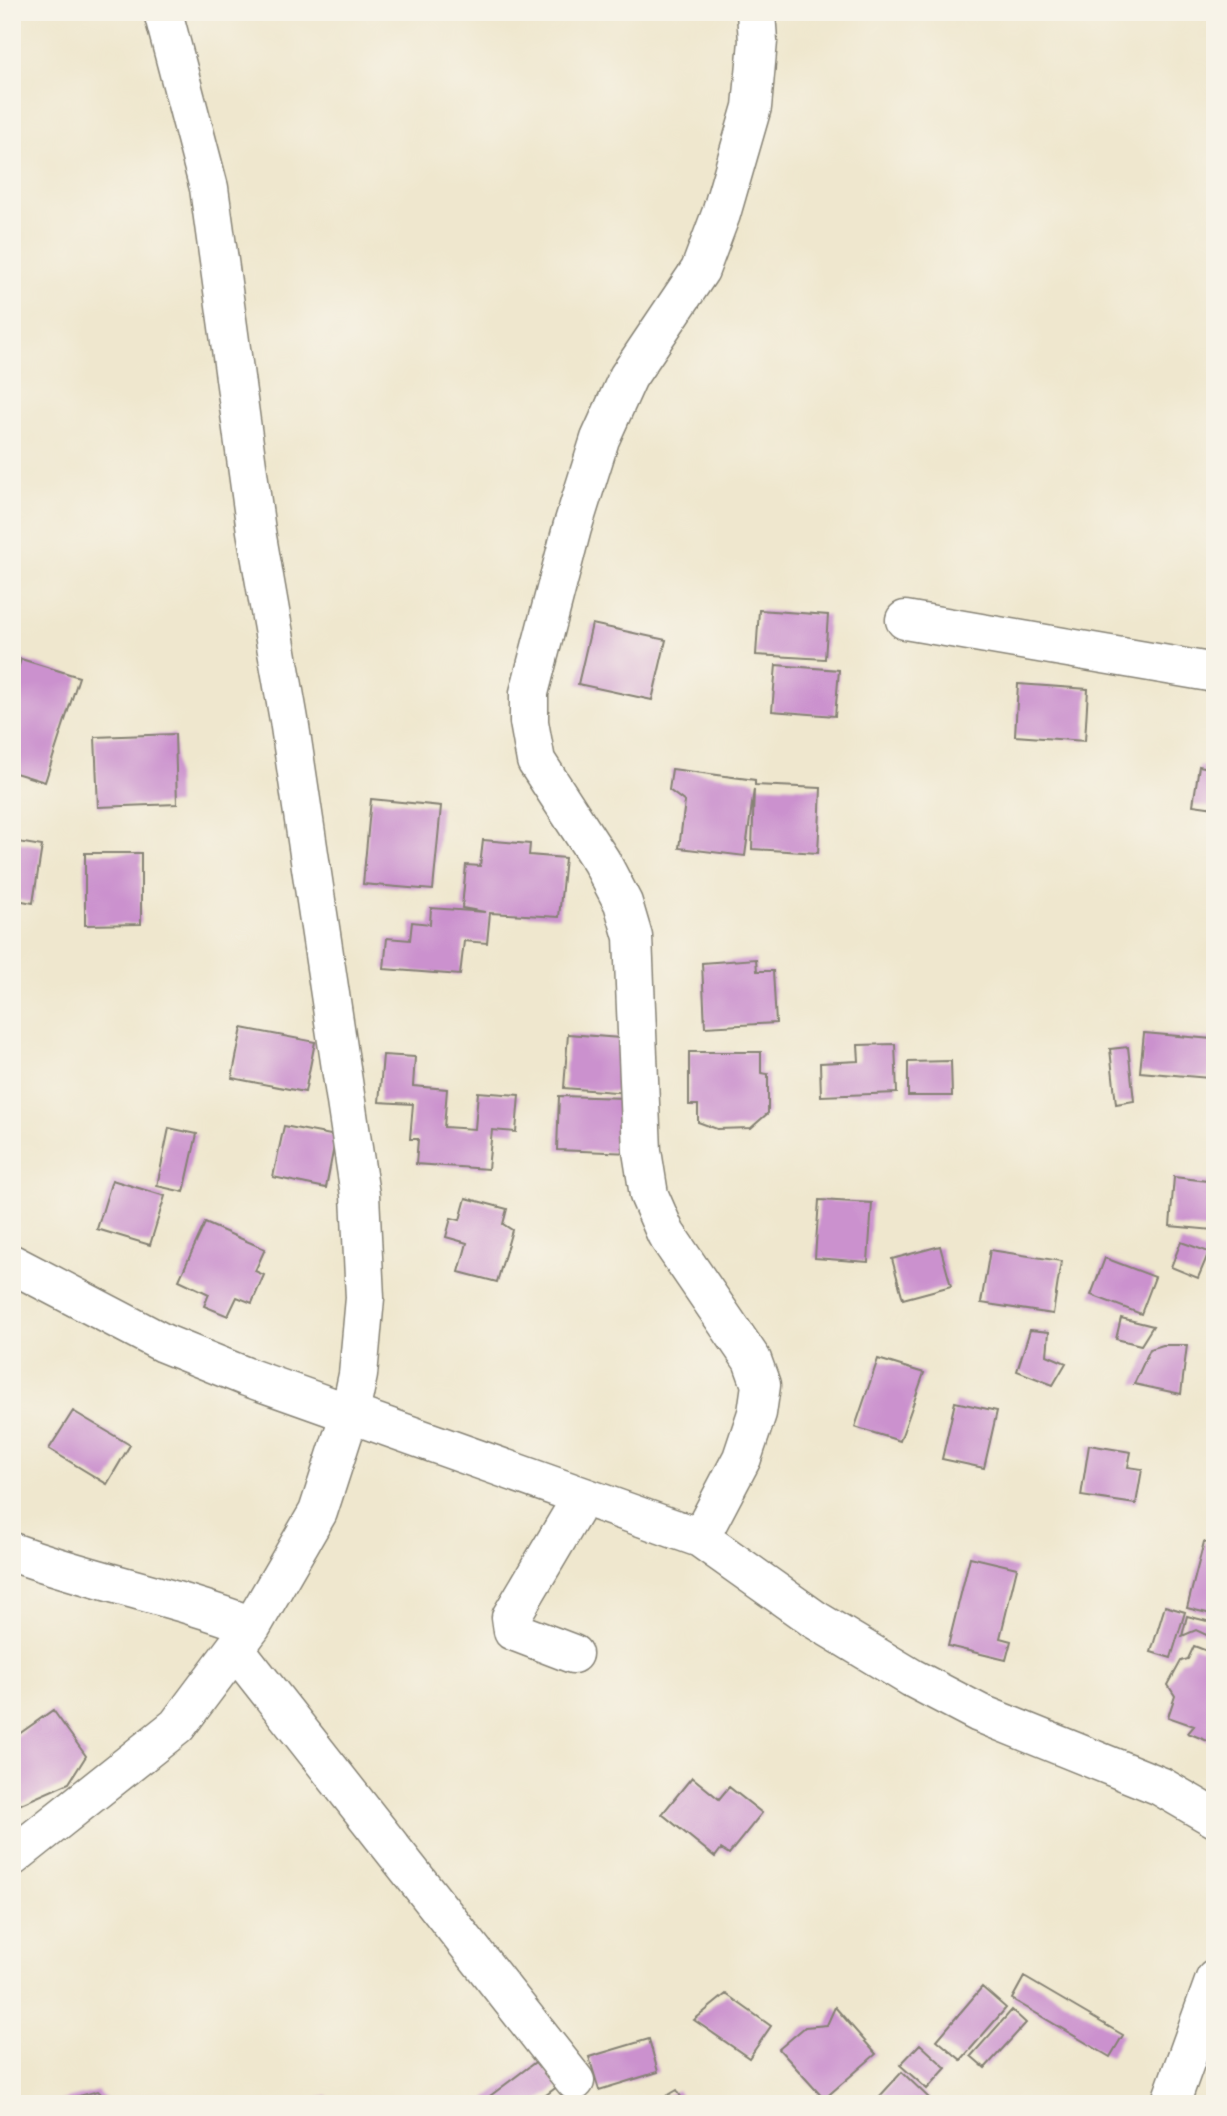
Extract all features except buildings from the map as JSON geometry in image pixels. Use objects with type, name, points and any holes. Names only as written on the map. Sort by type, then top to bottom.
[{"type":"street","points":[[12,1857],[177,1726],[244,1638],[318,1512],[350,1413],[358,1375],[365,1298],[360,1195],[289,720],[256,531],[209,188],[163,12]]},
{"type":"street","points":[[700,1538],[742,1458],[757,1413],[761,1385],[752,1360],[667,1234],[649,1195],[642,1151],[633,937],[624,903],[601,861],[536,761],[529,722],[529,693],[572,528],[600,439],[628,377],[700,270],[721,214],[752,107],[758,41],[756,12]]},
{"type":"street","points":[[905,620],[1215,673]]},
{"type":"street","points":[[12,1264],[163,1343],[247,1377],[700,1538],[814,1619],[912,1678],[979,1713],[1160,1786],[1215,1818]]},
{"type":"street","points":[[573,1654],[513,1630],[511,1617],[582,1497]]},
{"type":"street","points":[[12,1552],[49,1566],[198,1605],[244,1638],[575,2081]]},
{"type":"street","points":[[1170,2104],[1215,1979]]}]
